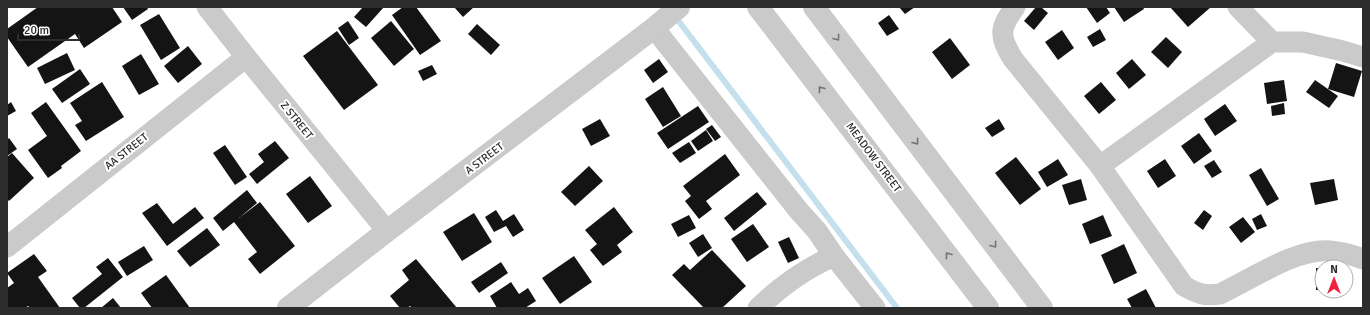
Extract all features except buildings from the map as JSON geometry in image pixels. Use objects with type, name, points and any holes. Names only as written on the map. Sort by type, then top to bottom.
[{"type":"street","name":"Z STREET","points":[[207,7],[388,231]]},
{"type":"street","name":"MEADOW STREET","points":[[758,7],[988,308]]},
{"type":"street","points":[[814,7],[1042,308]]},
{"type":"street","points":[[1015,7],[1002,30],[1003,43],[1013,59],[1100,166],[1184,286],[1196,293],[1208,296],[1220,294],[1293,257],[1314,252],[1330,251],[1363,259]]},
{"type":"street","points":[[1238,7],[1272,42]]},
{"type":"street","points":[[666,18],[799,211],[817,231],[834,256],[875,308]]},
{"type":"street","name":"A STREET","points":[[288,308],[666,18]]},
{"type":"street","points":[[1100,166],[1272,42],[1303,42],[1363,57]]},
{"type":"street","name":"AA STREET","points":[[7,247],[246,57]]},
{"type":"street","points":[[758,308],[789,282],[816,263],[834,256]]},
{"type":"waterway","points":[[674,15],[897,308]]}]
